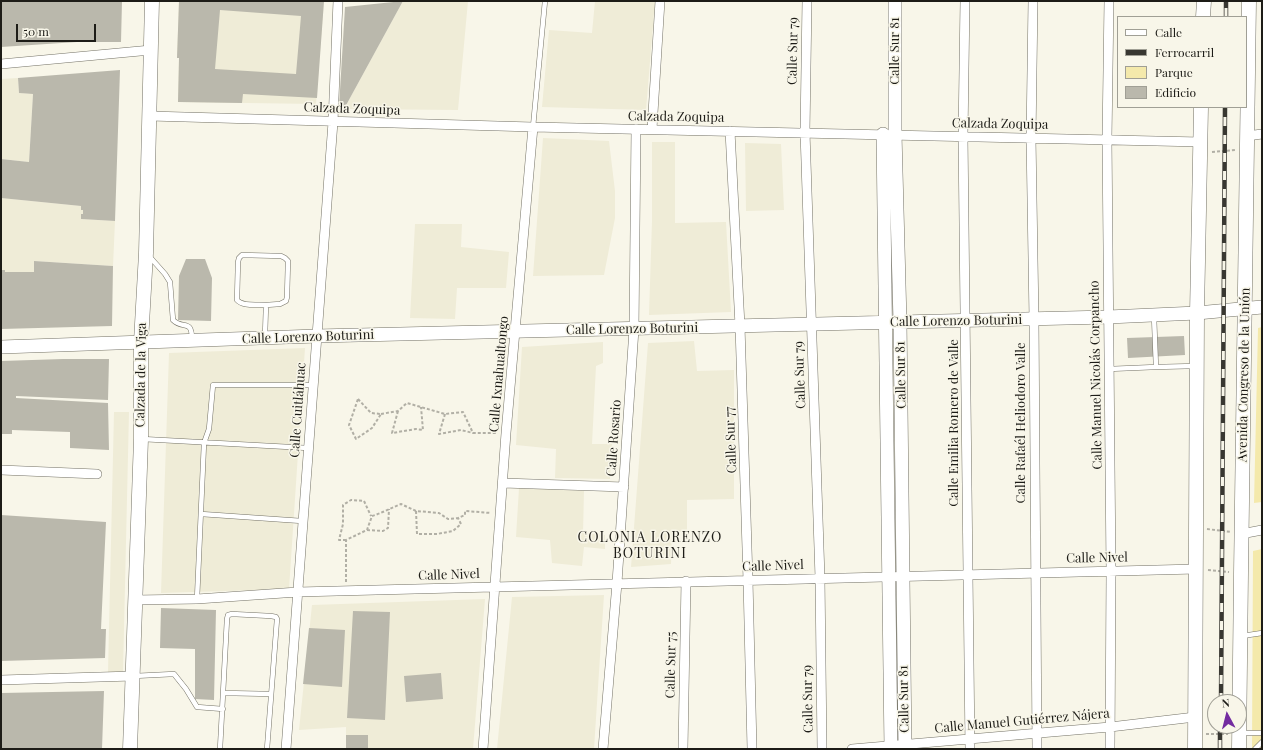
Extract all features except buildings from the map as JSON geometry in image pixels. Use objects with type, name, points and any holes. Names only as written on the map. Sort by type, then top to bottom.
[{"type":"main road","name":"Calzada de la Viga","points":[[130,749],[140,439],[141,342],[146,253],[152,1]]},
{"type":"main road","points":[[1203,16],[1204,1]]},
{"type":"main road","name":"Avenida Congreso de la Unión","points":[[1240,694],[1240,573],[1249,1]]},
{"type":"main road","points":[[1195,749],[1197,313],[1201,108]]},
{"type":"main road","name":"Avenida Congreso de la Unión","points":[[1240,734],[1240,749]]},
{"type":"street","name":"Calle Cuitláhuac","points":[[286,749],[333,122],[338,1]]},
{"type":"street","points":[[652,129],[660,1]]},
{"type":"street","name":"Calle Sur 79","points":[[807,1],[805,132],[820,578],[822,749]]},
{"type":"street","name":"Calle Sur 81","points":[[891,747],[886,323],[889,134],[895,1]]},
{"type":"street","name":"Calle Emilia Romero de Valle","points":[[965,1],[963,136],[970,749]]},
{"type":"street","name":"Calle Rafaél Heliodoro Valle","points":[[1033,1],[1031,138],[1034,319],[1036,749]]},
{"type":"street","name":"Calle Manuel Nicolás Corpancho","points":[[1109,1],[1107,139],[1111,571],[1110,749]]},
{"type":"street","points":[[1,64],[151,50]]},
{"type":"street","name":"Calzada Zoquipa","points":[[150,116],[533,127],[1107,139],[1200,148]]},
{"type":"street","name":"Calle Ixnahualtongo","points":[[483,749],[496,587],[506,433],[533,127]]},
{"type":"street","name":"Calle Rosario","points":[[603,749],[617,583],[634,328],[636,129]]},
{"type":"street","name":"Calle Sur 77","points":[[730,131],[740,326],[752,749]]},
{"type":"street","name":"Calle Sur 81","points":[[889,134],[900,322],[905,747]]},
{"type":"street","points":[[1247,143],[1262,134]]},
{"type":"street","name":"Calle Lorenzo Boturini","points":[[1,347],[317,336],[1108,317],[1197,313],[1262,307]]},
{"type":"street","points":[[1,470],[97,474]]},
{"type":"street","points":[[503,483],[624,487]]},
{"type":"street","points":[[1241,534],[1262,530]]},
{"type":"street","name":"Calle Nivel","points":[[135,600],[298,592],[1196,569]]},
{"type":"street","name":"Calle Sur 75","points":[[683,749],[686,581]]},
{"type":"street","points":[[1,680],[132,676]]},
{"type":"street","name":"Calle Manuel Gutiérrez Nájera","points":[[852,749],[905,747],[970,739],[1110,727],[1195,717]]},
{"type":"lane","name":"Calle Ixnahualtongo","points":[[533,127],[545,1]]},
{"type":"lane","points":[[146,253],[165,274],[170,282],[174,320],[176,323],[188,325],[191,328],[192,340]]},
{"type":"lane","points":[[242,255],[281,256],[288,261],[286,301],[280,304],[266,305],[244,304],[237,300],[238,262],[242,255]]},
{"type":"lane","points":[[265,338],[266,305]]},
{"type":"lane","points":[[1154,315],[1156,367]]},
{"type":"lane","points":[[1108,369],[1197,366]]},
{"type":"lane","points":[[197,598],[204,442],[209,428],[213,385],[313,385]]},
{"type":"lane","points":[[140,439],[308,448]]},
{"type":"lane","points":[[201,514],[302,521]]},
{"type":"lane","points":[[220,749],[228,615],[232,614],[274,616],[277,619],[267,749]]},
{"type":"lane","points":[[1240,636],[1262,633]]},
{"type":"lane","points":[[132,676],[174,674],[186,689],[197,708],[223,709]]},
{"type":"lane","points":[[224,693],[272,694]]},
{"type":"lane","points":[[1247,733],[1262,733]]},
{"type":"lane","points":[[1255,749],[1262,742]]},
{"type":"path","points":[[1200,148],[1247,143]]},
{"type":"path","points":[[381,414],[372,428],[356,439],[349,425],[358,399],[371,413],[381,414],[398,411],[407,403],[445,414],[463,412],[473,433]]},
{"type":"path","points":[[398,411],[392,433],[416,429],[423,430],[422,408]]},
{"type":"path","points":[[445,414],[439,434],[461,430],[473,433],[506,433]]},
{"type":"path","points":[[367,530],[372,516],[364,501],[351,500],[343,505],[343,524],[339,540],[346,540],[367,530],[383,531],[388,528],[390,508]]},
{"type":"path","points":[[372,516],[384,513],[390,508],[401,504],[416,511],[439,513],[448,519],[458,518],[465,515],[465,511],[501,513]]},
{"type":"path","points":[[416,511],[417,534],[437,534],[453,531],[461,524],[458,518]]},
{"type":"path","points":[[1196,528],[1241,534]]},
{"type":"path","points":[[346,540],[346,591]]},
{"type":"path","points":[[1196,569],[1240,573]]},
{"type":"path","points":[[1195,734],[1207,734]]},
{"type":"shaded area","points":[[179,1],[324,1],[316,104],[178,102],[179,58],[177,58]]},
{"type":"shaded area","points":[[403,1],[468,1],[458,110],[344,109]]},
{"type":"shaded area","points":[[595,1],[655,1],[646,110],[542,107],[549,30],[592,33]]},
{"type":"shaded area","points":[[18,78],[19,93],[33,94],[29,162],[1,159],[1,79]]},
{"type":"shaded area","points":[[543,138],[609,141],[615,191],[615,218],[604,275],[533,276]]},
{"type":"shaded area","points":[[652,142],[675,142],[675,223],[726,222],[731,312],[649,315],[652,221]]},
{"type":"shaded area","points":[[745,143],[781,144],[784,210],[746,211]]},
{"type":"shaded area","points":[[1,198],[81,206],[83,214],[81,215],[81,219],[115,221],[113,266],[34,261],[34,272],[5,272],[5,270],[1,270]]},
{"type":"shaded area","points":[[415,224],[462,224],[461,247],[509,252],[506,288],[457,288],[455,319],[410,318]]},
{"type":"shaded area","points":[[694,341],[697,371],[734,370],[734,499],[687,500],[687,532],[672,532],[671,564],[631,567],[648,343]]},
{"type":"shaded area","points":[[603,342],[603,363],[596,366],[592,444],[612,444],[610,479],[555,478],[556,449],[516,445],[522,347]]},
{"type":"shaded area","points":[[305,348],[289,589],[161,593],[169,353]]},
{"type":"shaded area","points":[[114,412],[129,412],[123,672],[108,672]]},
{"type":"shaded area","points":[[519,488],[584,491],[583,533],[605,535],[605,549],[584,547],[582,566],[552,563],[550,540],[516,537]]},
{"type":"shaded area","points":[[604,595],[594,749],[497,749],[512,597]]},
{"type":"shaded area","points":[[485,599],[473,749],[340,749],[346,748],[346,727],[299,730],[312,605]]},
{"type":"green space","points":[[1262,327],[1262,502],[1254,503],[1258,328]]},
{"type":"green space","points":[[1262,549],[1262,749],[1252,749],[1253,551]]},
{"type":"railway","points":[[1226,1],[1226,16]]},
{"type":"railway","points":[[1221,694],[1225,108]]},
{"type":"railway","points":[[1220,734],[1220,749]]},
{"type":"district","name":"COLONIA LORENZO BOTURINI","points":[[650,546]]}]
